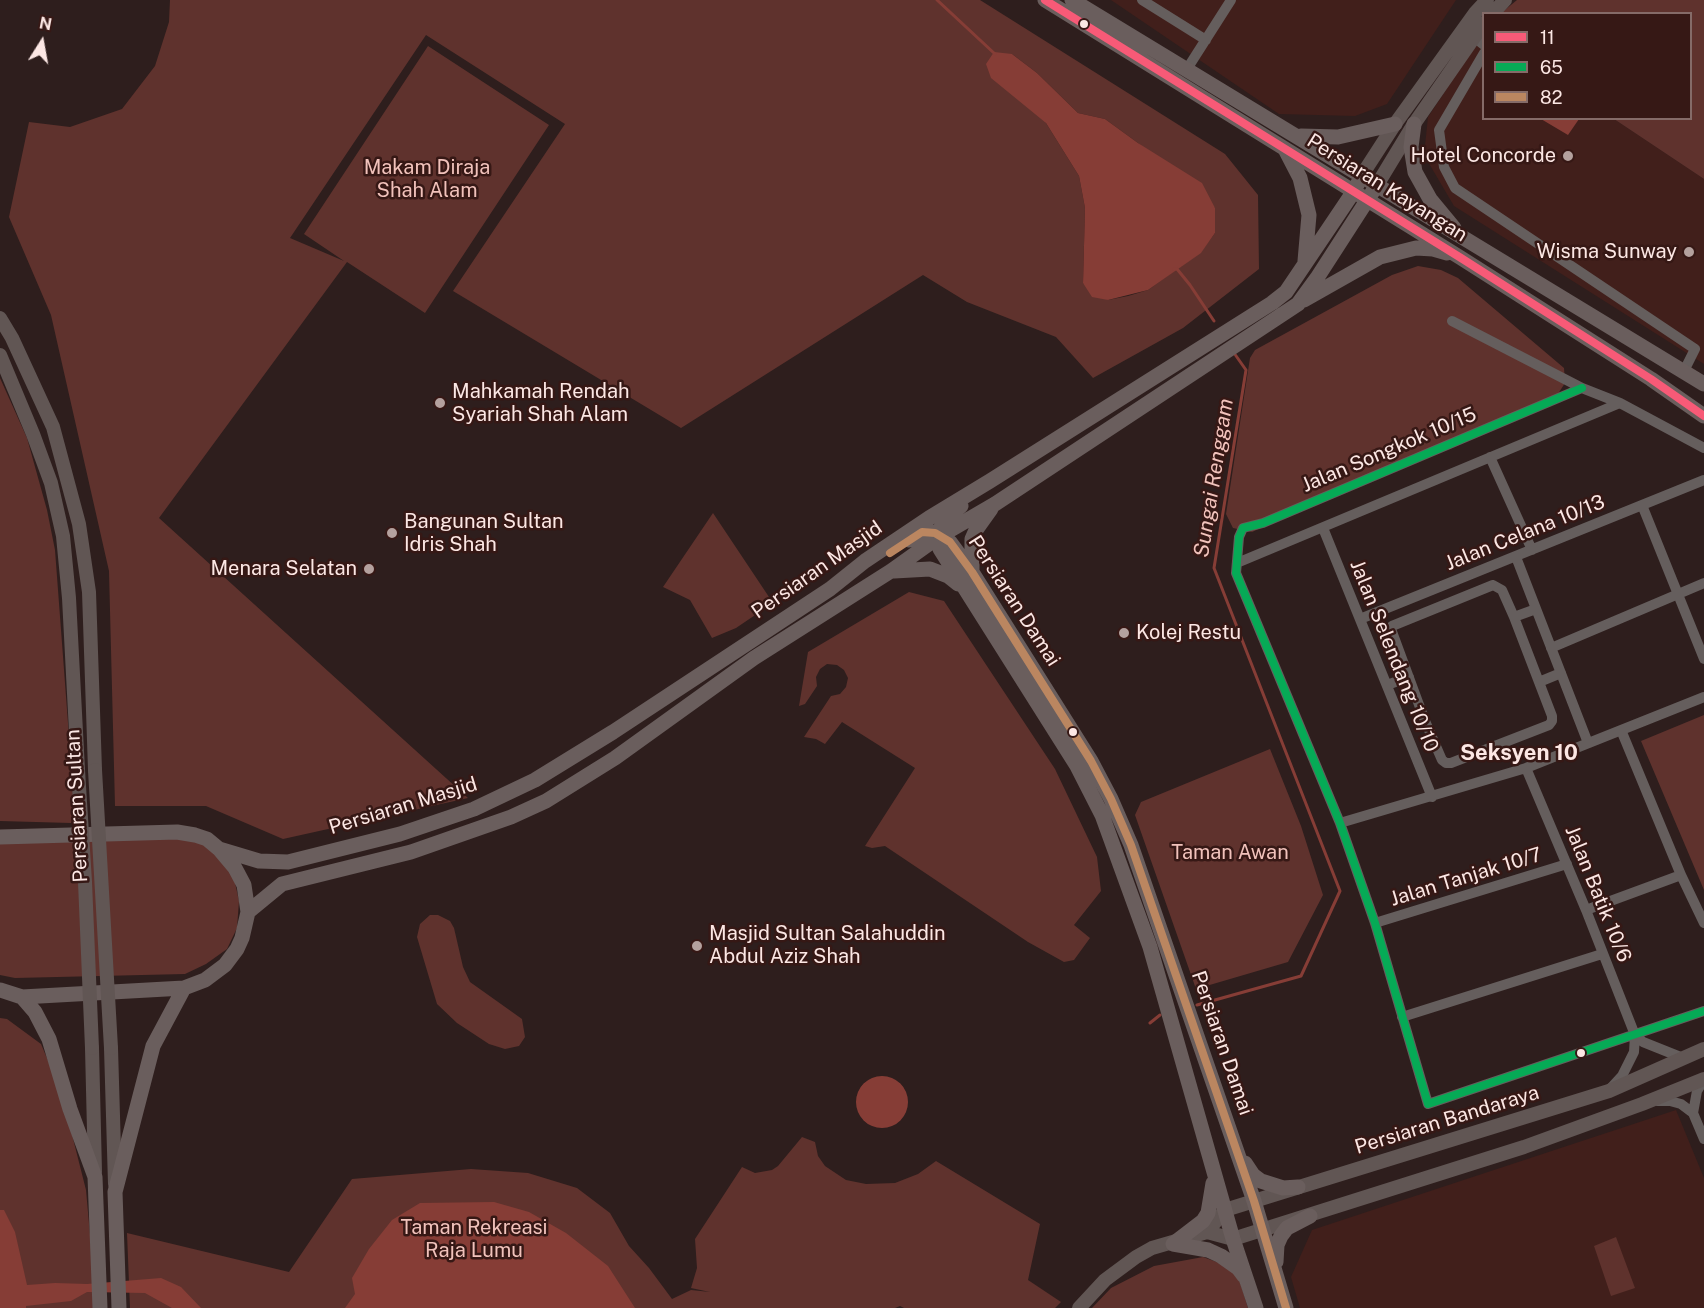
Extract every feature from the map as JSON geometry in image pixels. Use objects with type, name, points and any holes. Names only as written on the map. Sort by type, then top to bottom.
[{"type":"main road","name":"Persiaran Kayangan","points":[[1045,0],[1461,258],[1651,379],[1704,416]]},
{"type":"main road","name":"Persiaran Kayangan","points":[[1072,0],[1704,384]]},
{"type":"main road","points":[[1295,135],[1338,137],[1360,134],[1395,124]]},
{"type":"main road","points":[[1414,124],[1411,147],[1415,172],[1430,199],[1462,238]]},
{"type":"main road","points":[[1286,150],[1300,178],[1309,215],[1305,264]]},
{"type":"main road","name":"Persiaran Masjid","points":[[219,849],[259,861],[288,862],[400,834],[474,809],[535,780],[613,732],[830,589],[865,561],[929,518],[1272,303],[1286,292],[1362,175]]},
{"type":"main road","name":"Persiaran Masjid","points":[[248,912],[282,884],[369,863],[445,841],[511,817],[546,801],[615,758],[754,658],[891,571],[940,536],[995,504],[1298,304],[1377,185]]},
{"type":"main road","points":[[1298,304],[1380,257],[1399,251],[1416,248],[1433,249],[1461,258]]},
{"type":"main road","points":[[830,589],[922,532],[930,531],[940,536],[944,521],[951,513],[972,499],[990,481]]},
{"type":"main road","points":[[972,572],[972,539],[995,504]]},
{"type":"main road","name":"Persiaran Damai","points":[[940,536],[950,542],[972,572],[1091,761],[1131,844],[1254,1201],[1286,1308]]},
{"type":"main road","name":"Persiaran Damai","points":[[940,536],[940,549],[1077,766],[1102,815],[1150,947],[1233,1239],[1256,1308]]},
{"type":"main road","points":[[891,571],[930,569],[948,576],[965,590]]},
{"type":"main road","points":[[1102,815],[1112,802]]},
{"type":"main road","points":[[0,837],[177,832],[207,839],[236,868],[244,885],[248,912],[242,938],[237,949],[225,964],[205,980],[184,988],[22,997],[0,990]]},
{"type":"main road","points":[[115,1192],[153,1046],[184,988]]},
{"type":"main road","points":[[22,997],[35,1012],[49,1039],[70,1109],[95,1177]]},
{"type":"main road","points":[[1237,1151],[1253,1175],[1261,1181],[1284,1188],[1298,1187]]},
{"type":"main road","points":[[1173,1244],[1203,1221],[1208,1213],[1213,1192],[1214,1168]]},
{"type":"main road","name":"Persiaran Sultan","points":[[95,1177],[100,1308]]},
{"type":"main road","name":"Persiaran Sultan","points":[[115,1192],[119,1308]]},
{"type":"main road","points":[[1276,1271],[1275,1254],[1281,1236],[1287,1228],[1310,1215]]},
{"type":"main road","points":[[1173,1244],[1208,1250],[1221,1256],[1238,1268],[1246,1278]]},
{"type":"street","points":[[1142,0],[1206,40]]},
{"type":"street","points":[[1187,69],[1231,0]]},
{"type":"street","points":[[1494,12],[1505,0]]},
{"type":"street","points":[[1377,185],[1414,124],[1473,37],[1482,13]]},
{"type":"street","points":[[1362,175],[1395,124],[1473,37]]},
{"type":"street","points":[[1482,57],[1439,130],[1444,167],[1455,188],[1695,349],[1684,371]]},
{"type":"street","name":"Persiaran Sultan","points":[[0,318],[12,338],[53,427],[79,524],[89,592],[111,1048],[115,1192]]},
{"type":"street","points":[[1452,321],[1582,388],[1620,403],[1704,448]]},
{"type":"street","name":"Persiaran Sultan","points":[[0,355],[51,483],[63,536],[69,598],[86,882],[95,1177]]},
{"type":"street","name":"Jalan Songkok 10/15","points":[[1237,563],[1239,537],[1243,528],[1263,523],[1582,388]]},
{"type":"street","points":[[1620,403],[1237,563],[1236,573],[1340,823],[1375,923],[1428,1104],[1704,1011]]},
{"type":"street","points":[[1491,457],[1532,550]]},
{"type":"street","name":"Jalan Celana 10/13","points":[[1360,619],[1704,480]]},
{"type":"street","points":[[1642,505],[1704,659]]},
{"type":"street","name":"Jalan Selendang 10/10","points":[[1323,528],[1432,797]]},
{"type":"street","points":[[1516,557],[1588,743]]},
{"type":"street","points":[[1551,648],[1704,583]]},
{"type":"street","points":[[1493,585],[1502,590],[1552,716],[1549,725],[1451,763],[1442,760],[1409,677],[1391,629],[1394,624],[1493,585]]},
{"type":"street","points":[[1514,617],[1536,609]]},
{"type":"street","points":[[1539,682],[1561,673]]},
{"type":"street","points":[[1387,686],[1409,677]]},
{"type":"street","points":[[1340,823],[1526,768],[1704,697]]},
{"type":"street","points":[[1405,729],[1425,721]]},
{"type":"street","points":[[1621,730],[1681,875],[1701,906],[1704,923]]},
{"type":"street","name":"Jalan Batik 10/6","points":[[1526,768],[1586,910],[1635,1035]]},
{"type":"street","name":"Jalan Tanjak 10/7","points":[[1375,923],[1567,864]]},
{"type":"street","points":[[1586,910],[1681,875]]},
{"type":"street","points":[[1402,1017],[1602,954]]},
{"type":"street","points":[[1635,1035],[1643,1042],[1683,1058]]},
{"type":"street","points":[[1609,1091],[1622,1076],[1634,1052],[1635,1035]]},
{"type":"street","name":"Persiaran Bandaraya","points":[[1225,1210],[1609,1091],[1704,1049]]},
{"type":"street","points":[[1079,1308],[1105,1280],[1152,1248],[1207,1233],[1233,1239],[1263,1230],[1524,1147],[1704,1079]]},
{"type":"street","points":[[1693,1113],[1697,1091],[1704,1079]]},
{"type":"street","points":[[1642,1104],[1654,1101],[1681,1104],[1693,1113],[1704,1139]]},
{"type":"street","points":[[1693,1113],[1704,1108]]},
{"type":"street","points":[[1207,1233],[1225,1210]]},
{"type":"shaded area","points":[[1111,0],[1456,0],[1387,104],[1355,116],[1279,114]]},
{"type":"shaded area","points":[[1482,36],[1482,120],[1616,120],[1704,179],[1704,364],[1454,206],[1424,155],[1428,117]]},
{"type":"shaded area","points":[[994,52],[1012,54],[1037,73],[1078,113],[1105,119],[1138,143],[1202,183],[1215,208],[1215,233],[1201,253],[1148,290],[1108,300],[1092,297],[1083,283],[1085,208],[1079,176],[1046,123],[991,78],[986,64]]},
{"type":"shaded area","points":[[1543,120],[1578,120],[1568,135]]},
{"type":"shaded area","points":[[877,1076],[887,1076],[901,1083],[908,1102],[901,1121],[887,1128],[877,1128],[867,1124],[860,1117],[856,1107],[856,1097],[860,1087],[867,1080]]},
{"type":"shaded area","points":[[1676,1110],[1704,1178],[1704,1308],[1300,1308],[1291,1277],[1312,1230]]},
{"type":"shaded area","points":[[494,1202],[529,1212],[566,1233],[608,1266],[635,1308],[345,1308],[355,1294],[352,1278],[369,1249],[392,1220],[420,1203]]},
{"type":"shaded area","points":[[0,1210],[4,1210],[15,1232],[27,1285],[87,1284],[161,1278],[181,1287],[201,1308],[172,1308],[145,1293],[87,1292],[71,1301],[26,1306],[26,1308],[0,1308]]},
{"type":"green space","name":"Makam Diraja Shah Alam","points":[[170,0],[980,0],[1225,154],[1258,195],[1259,269],[1183,328],[1093,378],[1056,337],[967,302],[923,275],[681,428],[453,291],[565,124],[426,35],[290,238],[344,261],[304,234],[428,46],[549,125],[425,313],[347,262],[159,518],[468,798],[283,839],[206,806],[115,806],[109,571],[51,315],[9,217],[29,122],[70,127],[122,109],[155,66],[169,22]],"holes":[[[1012,54],[1037,73],[1078,113],[1105,119],[1138,143],[1215,208],[1215,233],[1201,252],[1148,290],[1108,300],[1083,283],[1085,208],[1079,176],[1046,123]]]},
{"type":"green space","points":[[1517,0],[1704,0],[1704,179],[1616,120],[1692,120],[1692,12],[1502,12]]},
{"type":"green space","points":[[1418,266],[1441,270],[1458,278],[1564,368],[1565,383],[1556,397],[1252,532],[1233,528],[1226,514],[1250,358],[1255,350],[1392,275]]},
{"type":"green space","points":[[0,378],[27,438],[47,510],[55,550],[75,816],[71,823],[0,821]]},
{"type":"green space","points":[[713,513],[773,603],[736,628],[712,638],[690,600],[663,587]]},
{"type":"green space","points":[[909,592],[944,601],[1055,769],[1097,857],[1101,891],[1074,925],[1090,938],[1074,960],[1064,962],[1028,942],[885,846],[872,848],[865,846],[915,768],[842,722],[825,744],[816,739],[804,737],[831,696],[840,694],[846,687],[848,678],[844,670],[837,665],[827,664],[820,669],[816,677],[817,686],[805,704],[799,706],[808,652]]},
{"type":"green space","points":[[1704,715],[1704,890],[1641,741]]},
{"type":"green space","name":"Taman Awan","points":[[1270,749],[1301,826],[1323,895],[1288,962],[1196,989],[1135,815],[1141,802]]},
{"type":"green space","points":[[176,835],[201,842],[224,860],[234,878],[239,901],[237,928],[227,949],[206,964],[185,974],[15,978],[0,975],[0,844]]},
{"type":"green space","points":[[430,915],[438,915],[450,921],[454,928],[463,967],[470,982],[522,1019],[525,1037],[519,1046],[505,1049],[489,1044],[457,1023],[437,1004],[417,937],[420,924]]},
{"type":"green space","points":[[0,1018],[7,1019],[41,1044],[61,1091],[86,1190],[95,1308],[0,1308]]},
{"type":"green space","name":"Taman Rekreasi Raja Lumu","points":[[802,1137],[815,1142],[818,1156],[825,1166],[846,1180],[866,1184],[895,1183],[918,1174],[936,1161],[1040,1224],[1028,1280],[1061,1302],[1055,1308],[904,1308],[900,1306],[895,1308],[130,1308],[127,1233],[289,1272],[352,1179],[471,1169],[528,1173],[577,1188],[610,1213],[629,1246],[672,1299],[691,1290],[710,1292],[691,1288],[697,1268],[695,1239],[742,1167],[755,1173],[772,1170]]},
{"type":"green space","points":[[1616,1237],[1635,1288],[1611,1296],[1594,1246]]},
{"type":"green space","points":[[1203,1257],[1236,1269],[1248,1308],[1092,1308],[1111,1288],[1154,1266]]},
{"type":"waterway","name":"Sungai Renggam","points":[[937,0],[995,54]]},
{"type":"waterway","name":"Sungai Renggam","points":[[1174,269],[1177,269],[1190,285],[1214,321]]},
{"type":"waterway","name":"Sungai Renggam","points":[[1197,1005],[1301,976],[1340,891],[1214,568],[1246,370],[1234,353]]},
{"type":"waterway","name":"Sungai Renggam","points":[[1150,1023],[1160,1015]]},
{"type":"transit line","name":"11","points":[[1045,0],[1461,258],[1651,379],[1704,416]]},
{"type":"transit line","name":"65","points":[[1582,388],[1263,523],[1243,528],[1239,537],[1236,573],[1340,823],[1375,923],[1428,1104],[1704,1011]]},
{"type":"transit line","name":"82","points":[[890,553],[922,532],[935,533],[950,542],[972,572],[1091,761],[1111,799],[1131,845],[1254,1201],[1286,1308]]},
{"type":"place","name":"Hotel Concorde","points":[[1568,156]]},
{"type":"place","name":"Wisma Sunway","points":[[1689,252]]},
{"type":"place","name":"Mahkamah Rendah Syariah Shah Alam","points":[[440,403]]},
{"type":"place","name":"Bangunan Sultan Idris Shah","points":[[392,533]]},
{"type":"place","name":"Menara Selatan","points":[[369,569]]},
{"type":"place","name":"Kolej Restu","points":[[1124,633]]},
{"type":"place","name":"Masjid Sultan Salahuddin Abdul Aziz Shah","points":[[697,946]]},
{"type":"district","name":"Seksyen 10","points":[[1519,753]]}]
